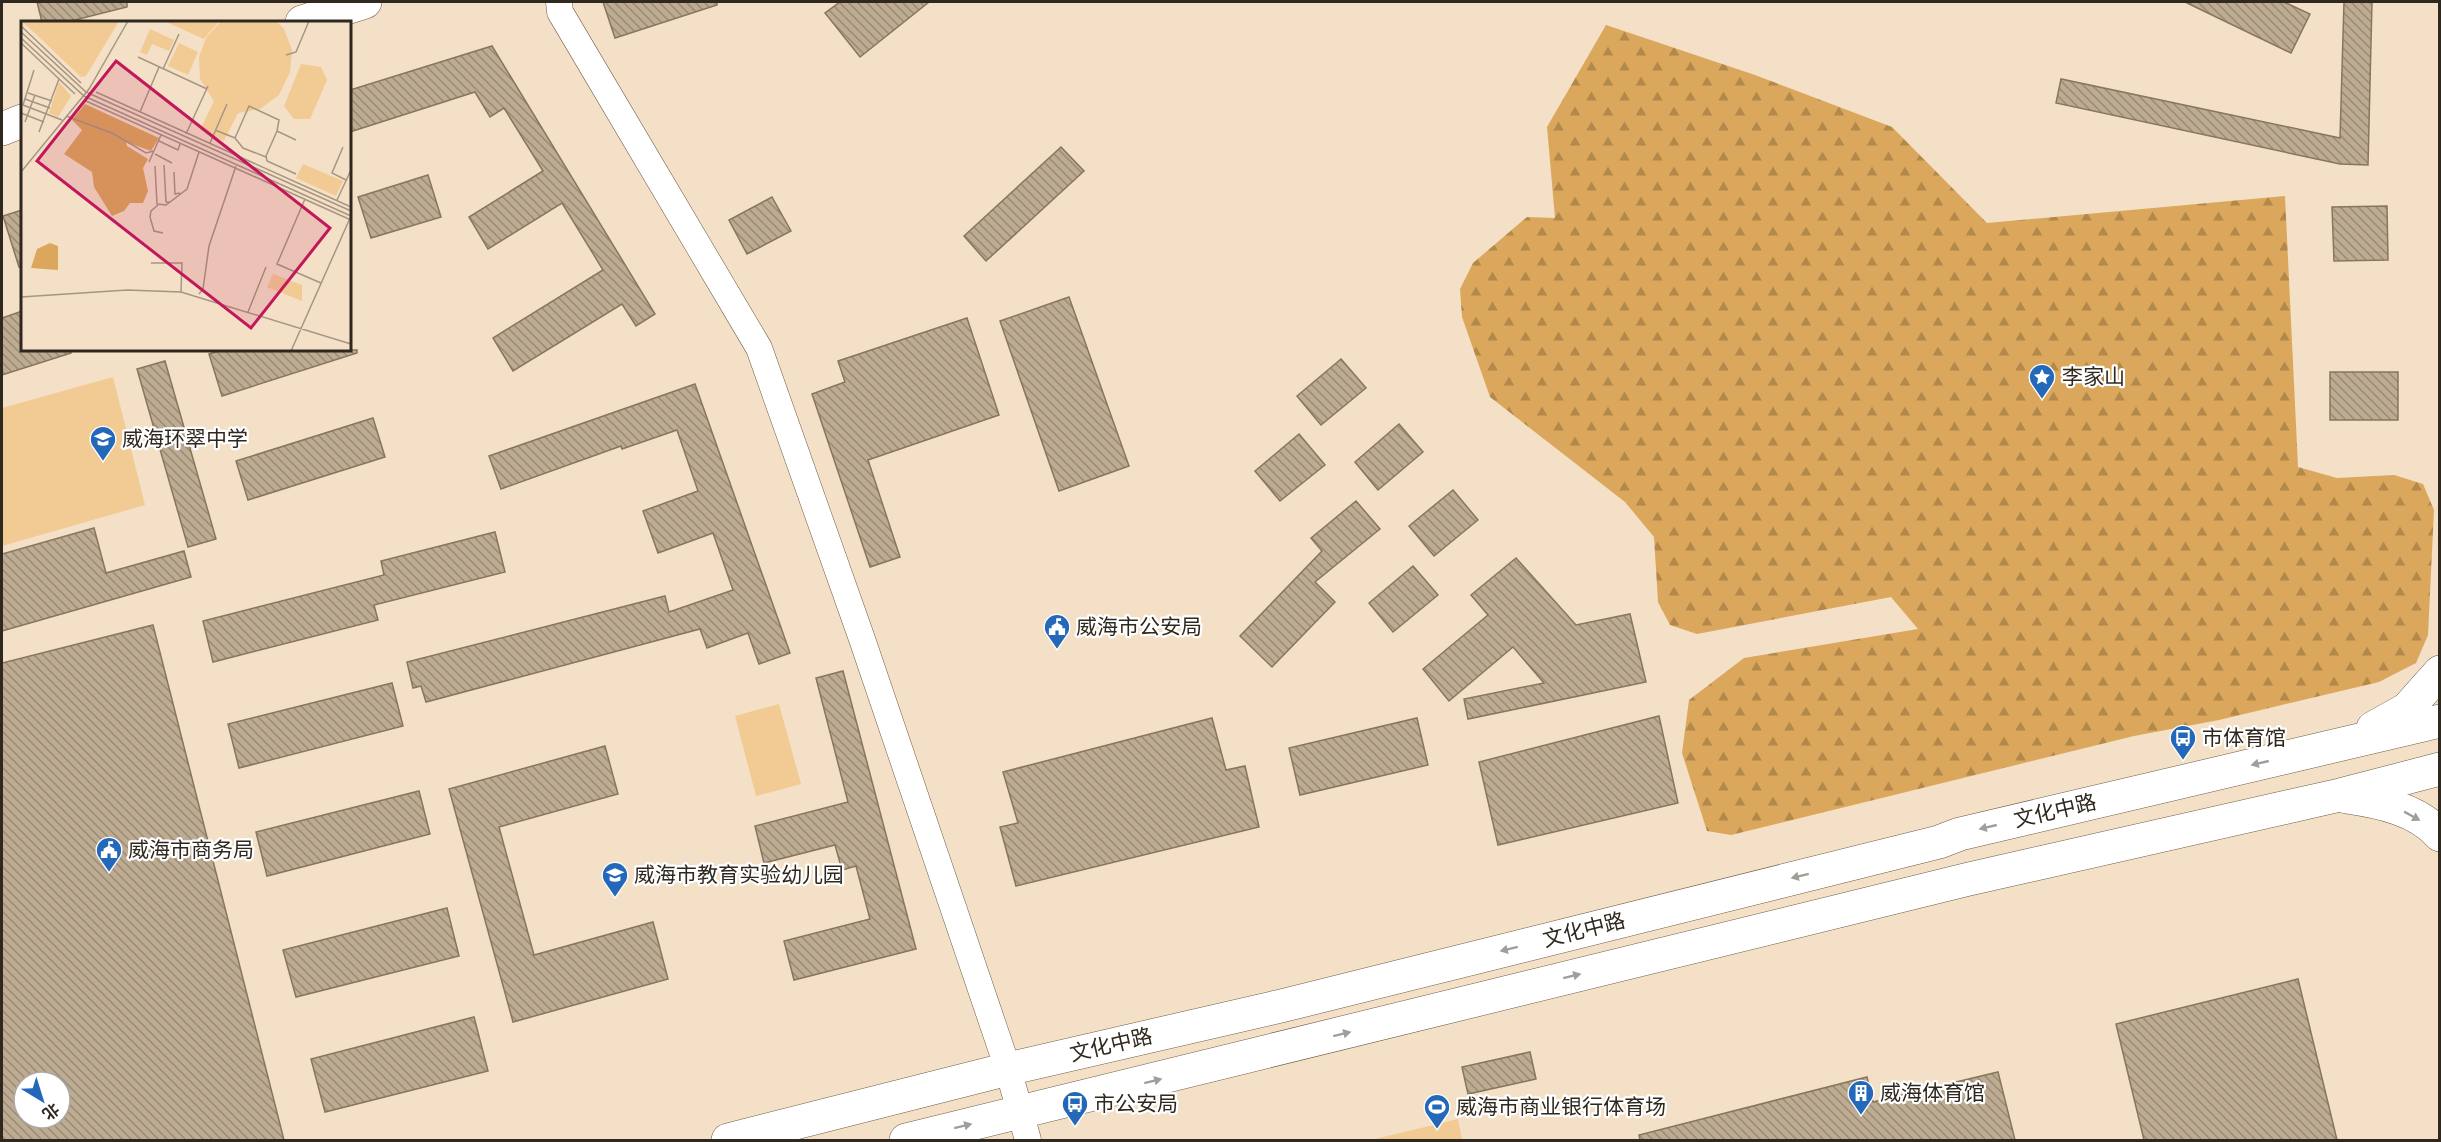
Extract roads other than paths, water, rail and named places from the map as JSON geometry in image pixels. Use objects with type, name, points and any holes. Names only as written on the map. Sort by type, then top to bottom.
[{"type":"main road","points":[[305,21],[365,2]]},
{"type":"main road","points":[[2,129],[21,121]]},
{"type":"main road","points":[[2349,742],[2407,709],[2439,672]]},
{"type":"main road","name":"文化中路","points":[[728,1140],[1008,1069],[1281,1006],[1939,842],[1960,834],[2439,721]]},
{"type":"main road","name":"文化中路","points":[[906,1140],[1024,1126],[1969,879],[2340,795],[2439,769]]},
{"type":"main road","points":[[2340,795],[2388,803],[2433,828],[2439,835]]},
{"type":"street","points":[[560,2],[560,12],[759,348],[862,639],[1008,1069],[1024,1126]]},
{"type":"place","name":"李家山","points":[[2042,400]]},
{"type":"place","name":"威海环翠中学","points":[[103,462]]},
{"type":"place","name":"威海市公安局","points":[[1057,650]]},
{"type":"place","name":"市体育馆","points":[[2183,761]]},
{"type":"place","name":"威海市商务局","points":[[109,873]]},
{"type":"place","name":"威海市教育实验幼儿园","points":[[615,898]]},
{"type":"place","name":"威海体育馆","points":[[1861,1116]]},
{"type":"place","name":"市公安局","points":[[1075,1127]]},
{"type":"place","name":"威海市商业银行体育场","points":[[1437,1130]]}]
